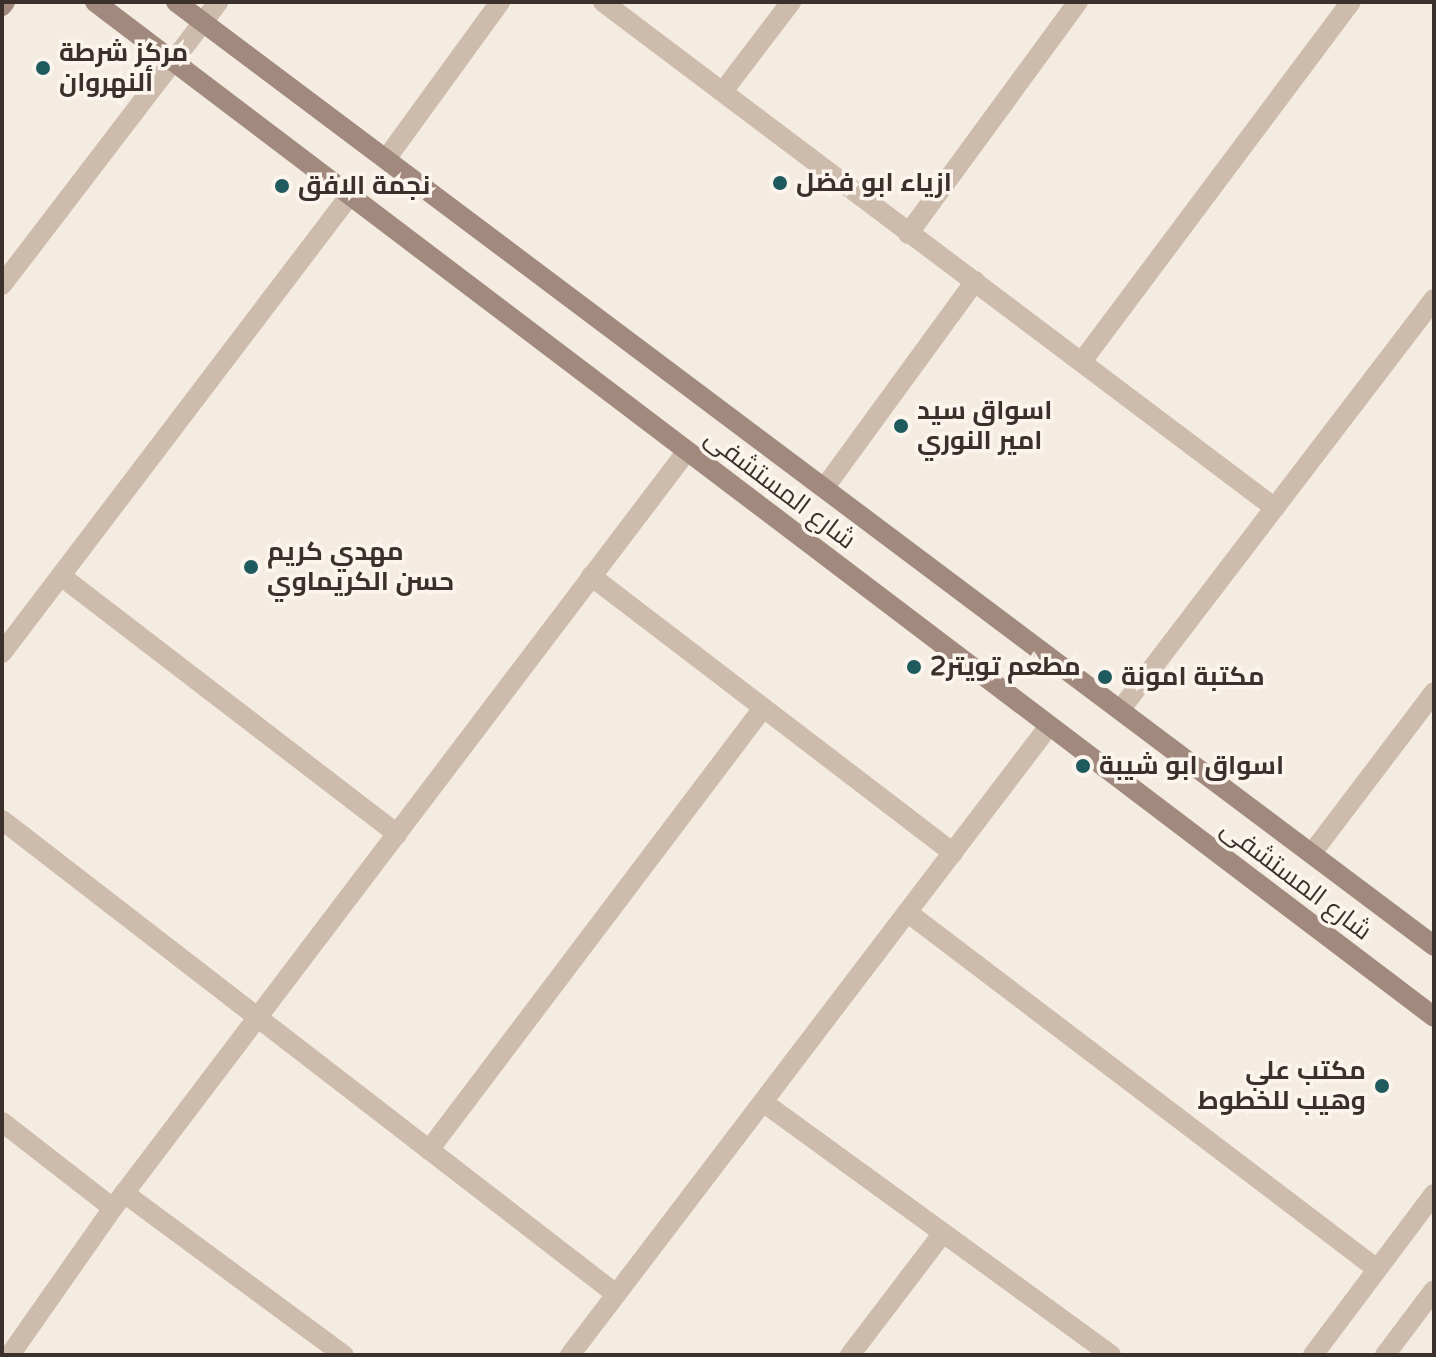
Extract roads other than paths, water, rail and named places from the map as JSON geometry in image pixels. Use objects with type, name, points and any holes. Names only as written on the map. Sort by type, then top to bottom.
[{"type":"street","name":"شارع المستشفى","points":[[95,2],[1434,1017]]},
{"type":"street","name":"شارع المستشفى","points":[[176,2],[1434,946]]},
{"type":"street","points":[[2,285],[218,2]]},
{"type":"street","points":[[386,159],[500,2]]},
{"type":"street","points":[[603,2],[724,90],[908,234],[1083,360],[1275,508]]},
{"type":"street","points":[[724,90],[791,2]]},
{"type":"street","points":[[908,234],[1078,2]]},
{"type":"street","points":[[1083,360],[1351,2]]},
{"type":"street","points":[[2,653],[350,195]]},
{"type":"street","points":[[825,487],[975,281]]},
{"type":"street","points":[[1121,709],[1434,299]]},
{"type":"street","points":[[10,1355],[118,1201],[687,451]]},
{"type":"street","points":[[61,576],[397,834]]},
{"type":"street","points":[[591,576],[953,853]]},
{"type":"street","points":[[1312,853],[1434,692]]},
{"type":"street","points":[[429,1150],[763,708]]},
{"type":"street","points":[[570,1355],[1049,726]]},
{"type":"street","points":[[2,820],[616,1294]]},
{"type":"street","points":[[907,912],[1377,1269]]},
{"type":"street","points":[[763,1102],[1111,1355]]},
{"type":"street","points":[[2,1122],[344,1355]]},
{"type":"street","points":[[1313,1355],[1434,1194]]},
{"type":"street","points":[[850,1355],[943,1233]]},
{"type":"street","points":[[1385,1355],[1434,1290]]},
{"type":"place","name":"مركز شرطة ألنهروان","points":[[43,68]]},
{"type":"place","name":"ازياء ابو فضل","points":[[780,183]]},
{"type":"place","name":"نجمة الافق","points":[[282,186]]},
{"type":"place","name":"اسواق سيد امير النوري","points":[[901,426]]},
{"type":"place","name":"مهدي كريم حسن الكريماوي","points":[[251,567]]},
{"type":"place","name":"مطعم تويتر2","points":[[914,667]]},
{"type":"place","name":"مكتبة امونة","points":[[1105,677]]},
{"type":"place","name":"اسواق ابو شيبة","points":[[1083,766]]},
{"type":"place","name":"مكتب علي وهيب للخطوط","points":[[1382,1086]]}]
